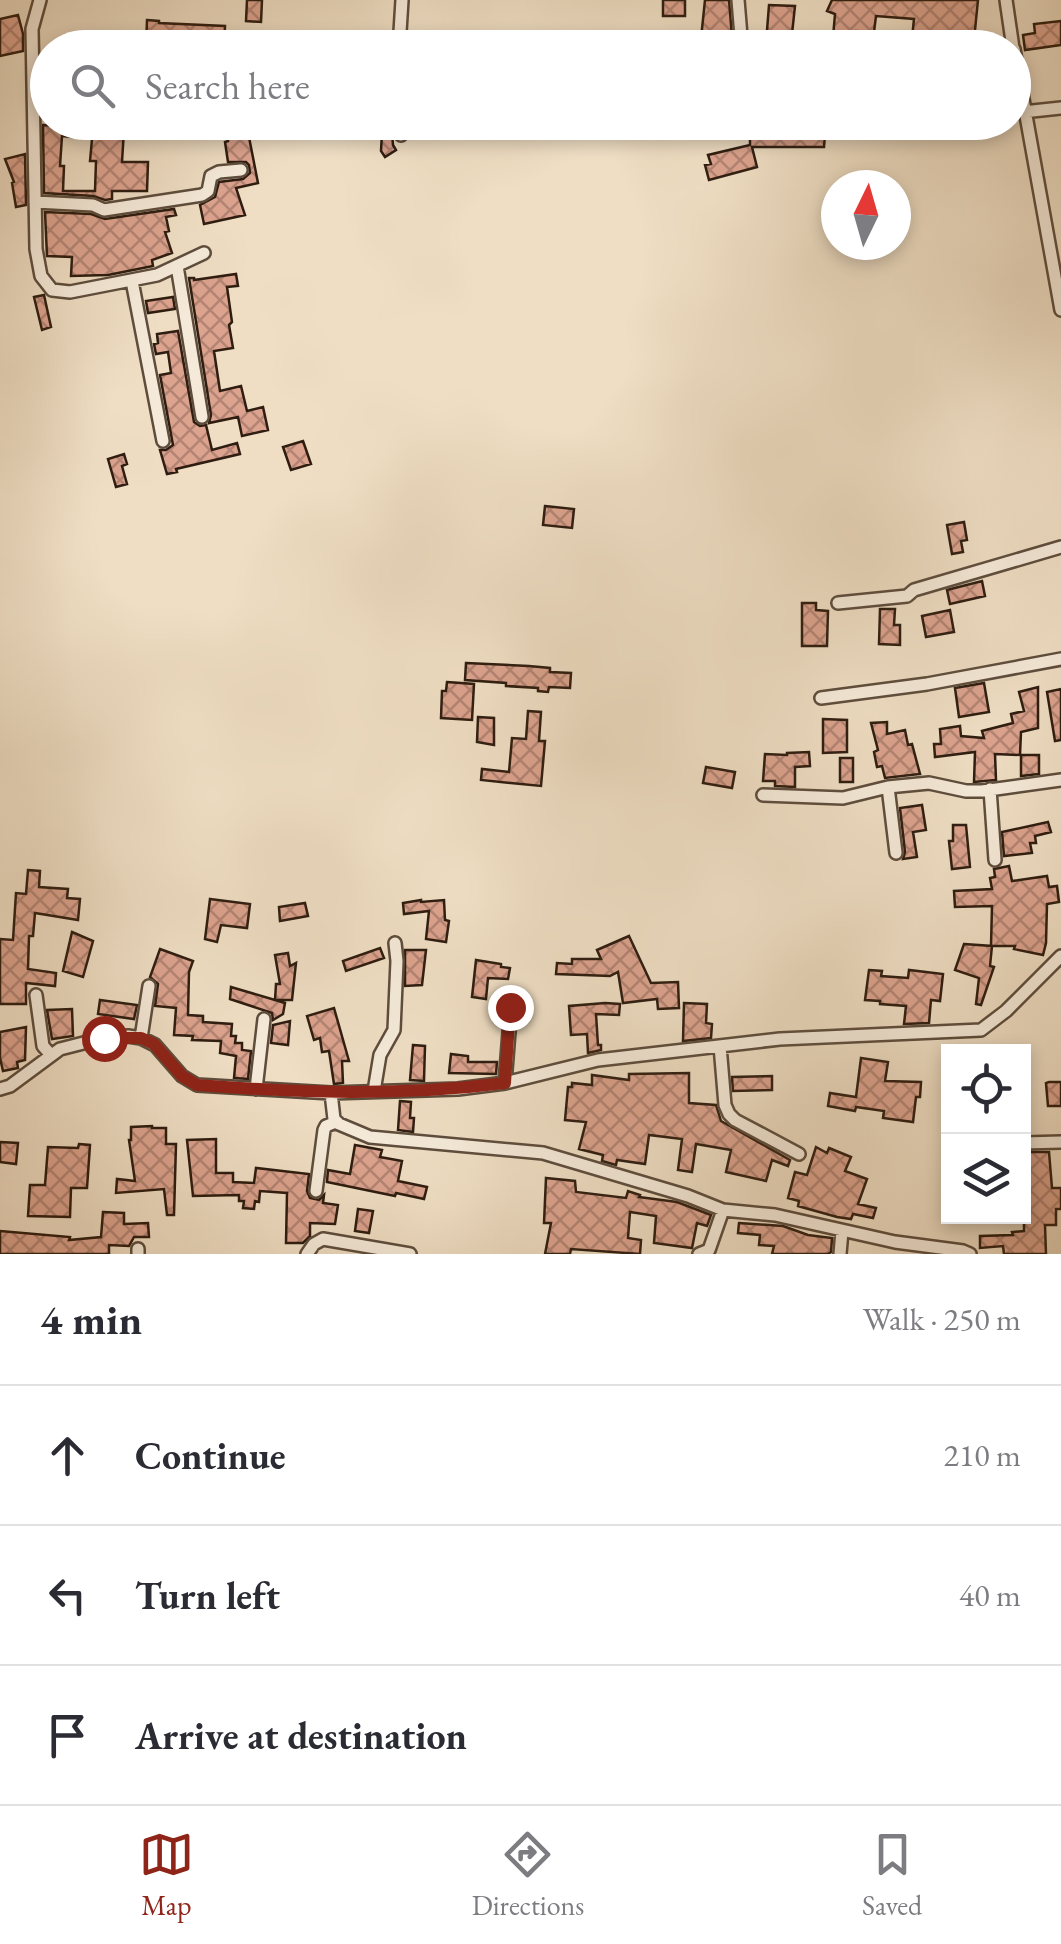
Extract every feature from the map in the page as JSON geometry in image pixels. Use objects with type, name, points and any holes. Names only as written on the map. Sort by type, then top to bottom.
[{"type":"street","points":[[400,30],[402,0]]},
{"type":"street","points":[[738,0],[740,30]]},
{"type":"street","points":[[1006,0],[1010,30]]},
{"type":"street","points":[[32,30],[41,1]]},
{"type":"street","points":[[1031,111],[1061,108]]},
{"type":"street","points":[[38,140],[36,249],[41,276],[52,290],[70,292],[157,275],[204,253]]},
{"type":"street","points":[[1028,140],[1061,310]]},
{"type":"street","points":[[36,202],[93,205],[104,210],[154,204],[202,196],[212,176],[241,170]]},
{"type":"street","points":[[178,266],[202,417]]},
{"type":"street","points":[[132,281],[163,440]]},
{"type":"street","points":[[838,603],[907,596],[914,590],[1061,547]]},
{"type":"street","points":[[821,698],[927,684],[1061,659]]},
{"type":"street","points":[[763,795],[843,798],[888,787],[929,783],[966,790],[1061,780]]},
{"type":"street","points":[[888,787],[896,853]]},
{"type":"street","points":[[990,789],[995,860]]},
{"type":"street","points":[[374,1091],[380,1055],[394,1030],[395,943]]},
{"type":"street","points":[[0,1090],[60,1049],[128,1036],[154,1044],[182,1076],[197,1085],[330,1093],[458,1089],[505,1083],[598,1060],[780,1039],[981,1030],[1061,956]]},
{"type":"street","points":[[141,1038],[150,986]]},
{"type":"street","points":[[36,994],[42,1046],[51,1056]]},
{"type":"street","points":[[505,1083],[510,1007]]},
{"type":"street","points":[[256,1090],[264,1020]]},
{"type":"street","points":[[720,1046],[729,1114],[799,1154]]},
{"type":"street","points":[[330,1093],[334,1120],[370,1136],[542,1152],[723,1210],[775,1215],[894,1248],[970,1254]]},
{"type":"street","points":[[316,1191],[324,1130],[336,1122]]},
{"type":"street","points":[[1031,1143],[1061,1142]]},
{"type":"street","points":[[699,1254],[709,1250],[723,1210]]},
{"type":"street","points":[[840,1254],[842,1231]]},
{"type":"street","points":[[308,1254],[314,1244],[323,1240],[410,1254]]},
{"type":"building","points":[[247,0],[262,0],[261,22],[246,21]]},
{"type":"building","points":[[663,0],[685,0],[685,16],[663,16]]},
{"type":"building","points":[[705,0],[729,0],[731,30],[702,30]]},
{"type":"building","points":[[832,0],[978,0],[975,30],[913,30],[914,19],[876,16],[874,30],[834,30],[835,14],[827,11]]},
{"type":"building","points":[[769,5],[795,6],[792,30],[767,30]]},
{"type":"building","points":[[18,15],[23,51],[0,56],[0,19]]},
{"type":"building","points":[[147,20],[225,26],[225,30],[147,30]]},
{"type":"building","points":[[1061,21],[1061,45],[1031,49],[1034,24]]},
{"type":"building","points":[[43,140],[62,140],[63,191],[95,191],[96,161],[90,161],[92,140],[123,140],[122,162],[148,162],[147,191],[112,191],[112,199],[105,200],[44,193]]},
{"type":"building","points":[[250,140],[258,183],[236,188],[245,215],[204,224],[200,205],[215,197],[219,182],[243,179],[250,173],[246,162],[228,162],[228,141]]},
{"type":"building","points":[[382,140],[393,140],[396,150],[385,157]]},
{"type":"building","points":[[750,140],[825,140],[824,147],[752,147],[757,167],[709,180],[705,165],[711,164],[708,155],[750,145]]},
{"type":"building","points":[[25,154],[26,205],[16,207],[14,182],[5,159]]},
{"type":"building","points":[[174,209],[176,215],[166,217],[169,231],[165,232],[172,253],[152,260],[153,266],[108,275],[71,276],[72,257],[47,256],[45,212],[91,214],[105,219]]},
{"type":"building","points":[[236,274],[238,286],[227,287],[233,348],[214,351],[220,391],[241,386],[247,411],[263,407],[268,430],[242,436],[238,417],[209,423],[211,415],[189,278]]},
{"type":"building","points":[[44,295],[51,327],[42,330],[34,297]]},
{"type":"building","points":[[173,297],[175,309],[148,313],[146,301]]},
{"type":"building","points":[[178,331],[194,422],[206,425],[212,450],[237,443],[240,454],[167,474],[160,450],[173,445],[160,375],[171,373],[168,352],[156,354],[154,344],[158,343],[157,334]]},
{"type":"building","points":[[303,441],[311,464],[291,470],[283,447]]},
{"type":"building","points":[[124,454],[127,464],[122,466],[127,484],[116,487],[108,459]]},
{"type":"building","points":[[545,506],[574,509],[572,528],[543,525]]},
{"type":"building","points":[[964,522],[967,540],[961,541],[963,552],[952,554],[947,525]]},
{"type":"building","points":[[982,581],[985,596],[950,604],[947,590]]},
{"type":"building","points":[[802,603],[816,603],[816,610],[828,611],[827,646],[802,646]]},
{"type":"building","points":[[880,609],[895,609],[894,625],[900,625],[900,645],[879,644]]},
{"type":"building","points":[[950,610],[954,632],[926,637],[922,616]]},
{"type":"building","points":[[466,663],[571,673],[570,688],[549,687],[548,692],[465,680]]},
{"type":"building","points":[[447,682],[474,684],[472,720],[441,718],[442,691],[446,691]]},
{"type":"building","points":[[984,683],[989,712],[959,717],[955,688]]},
{"type":"building","points":[[1038,687],[1038,728],[1021,732],[1020,755],[995,754],[996,780],[974,782],[975,752],[935,757],[934,744],[941,744],[940,729],[960,726],[961,736],[984,738],[982,731],[1013,723],[1011,714],[1024,711],[1019,692]]},
{"type":"building","points":[[1061,689],[1061,740],[1055,741],[1047,692]]},
{"type":"building","points":[[528,711],[541,712],[539,741],[545,741],[541,786],[481,780],[482,769],[509,772],[512,738],[526,739]]},
{"type":"building","points":[[478,717],[494,718],[494,745],[477,742]]},
{"type":"building","points":[[823,719],[847,720],[847,752],[823,753]]},
{"type":"building","points":[[887,722],[887,734],[905,730],[920,774],[885,778],[882,766],[877,767],[874,752],[878,750],[871,723]]},
{"type":"building","points":[[809,752],[810,766],[795,767],[795,787],[763,781],[765,754]]},
{"type":"building","points":[[1021,755],[1039,755],[1039,774],[1021,776]]},
{"type":"building","points":[[840,758],[853,758],[853,782],[840,782]]},
{"type":"building","points":[[706,767],[735,772],[732,788],[703,783]]},
{"type":"building","points":[[922,805],[926,830],[913,832],[917,857],[903,859],[900,808]]},
{"type":"building","points":[[1048,822],[1051,832],[1035,836],[1036,843],[1030,843],[1032,853],[1004,856],[1002,832]]},
{"type":"building","points":[[953,825],[966,825],[970,867],[952,869],[949,841],[953,841]]},
{"type":"building","points":[[1009,866],[1012,881],[1047,876],[1049,887],[1057,886],[1059,902],[1047,904],[1043,955],[1014,949],[1015,946],[991,946],[992,906],[955,907],[954,891],[992,889],[990,878],[995,877],[994,869]]},
{"type":"building","points":[[28,870],[40,871],[39,887],[68,889],[67,898],[80,899],[78,920],[35,913],[33,936],[29,936],[28,969],[56,973],[55,986],[26,983],[26,1004],[0,1004],[0,939],[13,940],[16,893],[26,894]]},
{"type":"building","points":[[210,899],[250,904],[247,928],[221,925],[217,942],[205,939]]},
{"type":"building","points":[[444,900],[445,920],[449,921],[446,942],[426,939],[429,911],[404,914],[403,903]]},
{"type":"building","points":[[305,903],[308,916],[280,921],[279,907]]},
{"type":"building","points":[[72,932],[93,941],[83,977],[63,971]]},
{"type":"building","points":[[629,936],[651,983],[678,982],[679,1008],[658,1009],[657,999],[623,1003],[618,972],[610,976],[556,974],[557,963],[601,959],[597,950]]},
{"type":"building","points":[[964,944],[992,946],[990,966],[994,967],[981,1005],[976,1004],[979,978],[955,970]]},
{"type":"building","points":[[380,948],[384,958],[346,971],[343,961]]},
{"type":"building","points":[[160,949],[193,961],[188,1015],[203,1016],[203,1022],[232,1024],[235,1043],[242,1043],[242,1050],[251,1051],[248,1079],[234,1078],[236,1056],[220,1053],[221,1041],[174,1035],[176,1008],[155,1006],[158,984],[150,977]]},
{"type":"building","points":[[405,950],[426,950],[422,985],[405,986]]},
{"type":"building","points":[[288,953],[290,966],[296,963],[292,1000],[275,1000],[276,984],[280,984],[275,955]]},
{"type":"building","points":[[476,960],[510,968],[508,979],[488,978],[486,999],[472,997]]},
{"type":"building","points":[[869,970],[882,971],[881,976],[908,978],[909,970],[943,974],[940,1001],[931,1000],[929,1023],[904,1024],[906,1006],[865,1000]]},
{"type":"building","points":[[231,987],[285,1003],[283,1014],[273,1020],[272,1013],[230,999]]},
{"type":"building","points":[[100,1000],[137,1005],[134,1019],[98,1014]]},
{"type":"building","points":[[684,1003],[707,1004],[706,1023],[712,1024],[711,1038],[683,1041]]},
{"type":"building","points":[[620,1004],[619,1015],[596,1014],[601,1050],[588,1053],[587,1034],[571,1035],[569,1006]]},
{"type":"building","points":[[334,1008],[349,1061],[342,1061],[343,1083],[334,1084],[329,1051],[322,1052],[320,1038],[314,1040],[307,1016]]},
{"type":"building","points":[[72,1009],[73,1036],[52,1039],[47,1010]]},
{"type":"building","points":[[290,1021],[288,1045],[271,1043],[273,1025]]},
{"type":"building","points":[[26,1027],[25,1060],[17,1062],[18,1068],[3,1071],[0,1032]]},
{"type":"building","points":[[413,1045],[425,1046],[424,1081],[410,1080]]},
{"type":"building","points":[[451,1054],[468,1056],[468,1062],[497,1062],[496,1074],[449,1073]]},
{"type":"building","points":[[861,1058],[888,1062],[885,1081],[921,1082],[913,1122],[883,1118],[884,1111],[828,1106],[830,1093],[856,1097]]},
{"type":"building","points":[[689,1073],[689,1103],[716,1105],[721,1121],[790,1160],[788,1166],[772,1160],[766,1181],[726,1172],[731,1150],[696,1144],[692,1172],[678,1170],[682,1139],[649,1135],[645,1164],[617,1160],[616,1165],[602,1161],[603,1155],[579,1149],[586,1122],[565,1120],[568,1087],[572,1083],[592,1085],[592,1075],[629,1080],[629,1074]]},
{"type":"building","points":[[772,1076],[772,1090],[733,1091],[732,1077]]},
{"type":"building","points":[[1049,1082],[1061,1082],[1061,1106],[1048,1106]]},
{"type":"building","points":[[400,1101],[411,1102],[413,1132],[398,1130]]},
{"type":"building","points":[[131,1127],[166,1128],[166,1144],[176,1144],[174,1215],[167,1215],[164,1189],[116,1193],[117,1179],[135,1181]]},
{"type":"building","points":[[216,1139],[216,1173],[233,1173],[233,1182],[254,1183],[256,1168],[309,1174],[310,1198],[319,1200],[324,1195],[323,1203],[338,1205],[335,1224],[310,1223],[310,1236],[303,1243],[286,1243],[287,1193],[260,1191],[254,1209],[243,1208],[244,1201],[239,1201],[239,1195],[193,1196],[187,1140]]},
{"type":"building","points":[[0,1142],[18,1143],[16,1164],[0,1162]]},
{"type":"building","points":[[79,1144],[90,1145],[87,1188],[71,1188],[70,1217],[28,1216],[30,1185],[45,1185],[48,1147],[78,1148]]},
{"type":"building","points":[[355,1145],[382,1150],[380,1157],[402,1161],[398,1181],[427,1187],[424,1199],[327,1182],[328,1170],[350,1174]]},
{"type":"building","points":[[816,1147],[851,1157],[845,1171],[867,1179],[858,1204],[876,1208],[873,1218],[853,1214],[851,1219],[837,1217],[798,1206],[799,1201],[788,1198],[795,1172],[807,1175]]},
{"type":"building","points":[[1031,1152],[1049,1152],[1052,1188],[1061,1188],[1061,1209],[1056,1209],[1056,1225],[1045,1225],[1046,1254],[1004,1254],[1003,1246],[980,1248],[980,1236],[1024,1231],[1024,1224],[1031,1224]]},
{"type":"building","points":[[546,1178],[575,1181],[576,1192],[626,1198],[628,1191],[639,1197],[677,1202],[711,1215],[707,1226],[697,1223],[692,1248],[654,1243],[656,1216],[630,1212],[628,1238],[641,1240],[640,1254],[571,1249],[570,1254],[545,1254],[551,1223],[544,1223]]},
{"type":"building","points":[[358,1209],[373,1211],[369,1233],[355,1231]]},
{"type":"building","points":[[103,1212],[124,1213],[124,1224],[148,1223],[149,1237],[134,1237],[129,1246],[109,1245],[109,1254],[0,1254],[0,1231],[70,1237],[69,1240],[101,1237]]},
{"type":"building","points":[[739,1223],[783,1226],[832,1238],[831,1252],[772,1254],[774,1246],[759,1245],[760,1235],[738,1233]]},
{"type":"route","points":[[104,1038],[128,1036],[154,1044],[182,1076],[197,1085],[330,1093],[458,1089],[505,1083],[510,1007]]}]
